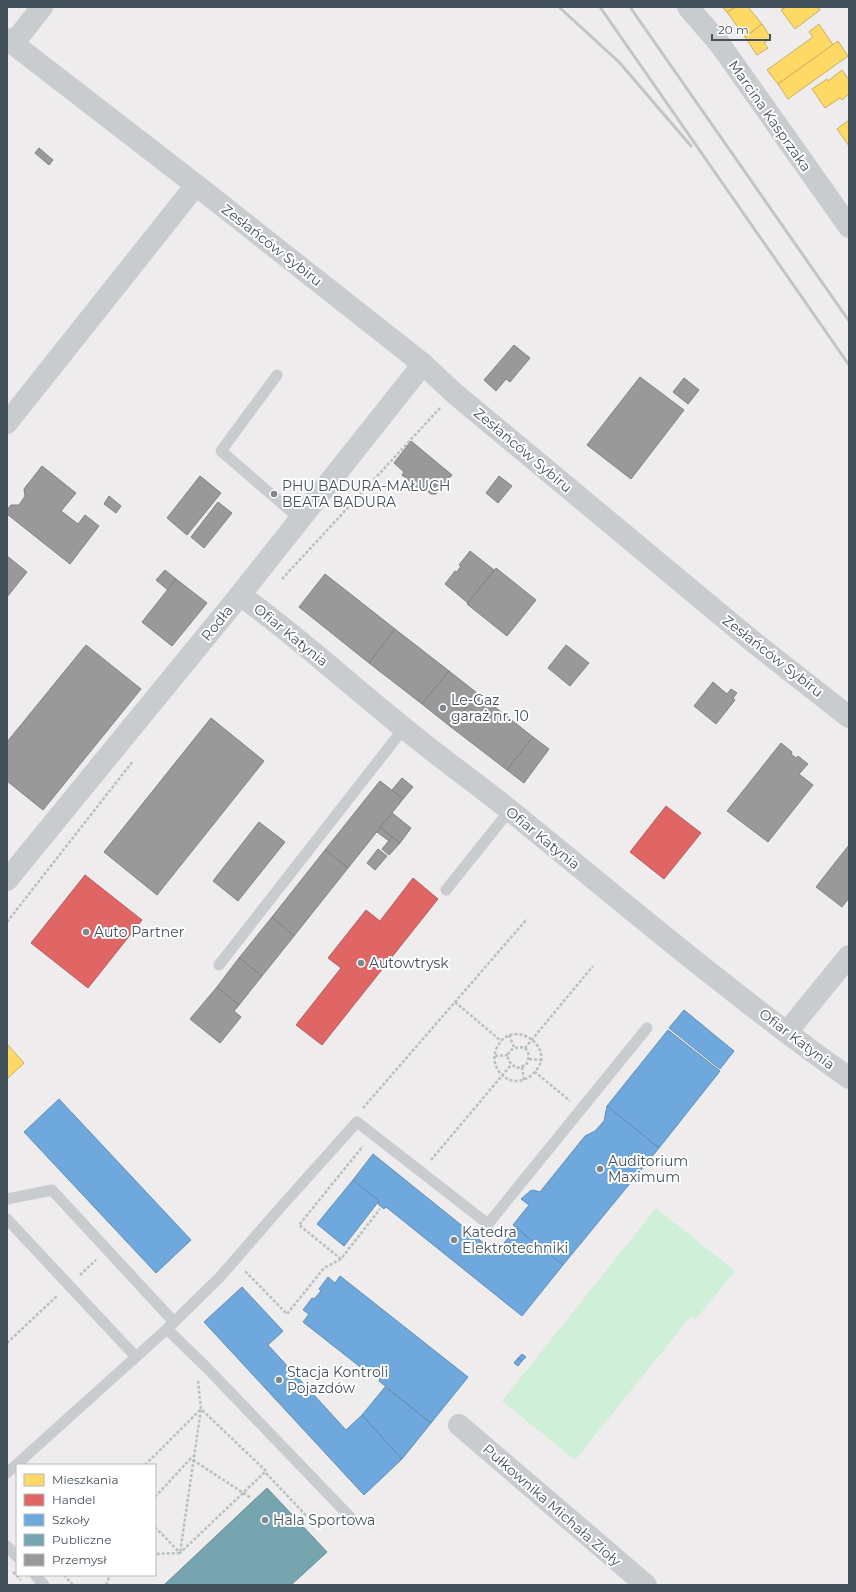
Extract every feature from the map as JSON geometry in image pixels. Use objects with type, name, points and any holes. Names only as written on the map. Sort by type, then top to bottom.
[{"type":"street","points":[[9,45],[42,7]]},
{"type":"street","name":"Marcina Kasprzaka","points":[[688,7],[719,43],[849,227]]},
{"type":"street","name":"Zesłańców Sybiru","points":[[9,45],[196,185],[423,364],[454,393],[751,640],[849,717]]},
{"type":"street","points":[[7,423],[196,185]]},
{"type":"street","name":"Rodła","points":[[7,880],[240,595],[423,364]]},
{"type":"street","name":"Ofiar Katynia","points":[[240,595],[266,614],[404,728],[510,810],[607,890],[787,1032],[849,1078]]},
{"type":"street","points":[[787,1032],[849,956]]},
{"type":"street","name":"Pułkownika Michała Zioły","points":[[458,1425],[646,1585]]},
{"type":"lane","points":[[278,375],[221,451],[300,519]]},
{"type":"lane","points":[[219,965],[404,728]]},
{"type":"lane","points":[[446,890],[510,810]]},
{"type":"lane","points":[[17,1464],[170,1326],[220,1277],[357,1122],[488,1224],[647,1028]]},
{"type":"lane","points":[[7,1199],[52,1190],[195,1356],[354,1521]]},
{"type":"lane","points":[[7,1219],[136,1357]]},
{"type":"lane","points":[[7,1473],[16,1465]]},
{"type":"lane","points":[[7,1546],[16,1556]]},
{"type":"lane","points":[[35,1576],[44,1585]]},
{"type":"path","points":[[277,584],[454,393]]},
{"type":"path","points":[[7,922],[134,760]]},
{"type":"path","points":[[353,1127],[350,1124],[527,919]]},
{"type":"path","points":[[525,1048],[593,966]]},
{"type":"path","points":[[455,1002],[501,1041]]},
{"type":"path","points":[[519,1034],[532,1039],[537,1043],[540,1049],[541,1062],[530,1078],[514,1081],[502,1076],[495,1064],[496,1048],[501,1041],[509,1035],[519,1034]]},
{"type":"path","points":[[509,1035],[514,1047]]},
{"type":"path","points":[[518,1046],[525,1048],[528,1051],[529,1060],[526,1065],[517,1068],[508,1062],[508,1055],[514,1047],[518,1046]]},
{"type":"path","points":[[495,1056],[508,1055]]},
{"type":"path","points":[[529,1060],[541,1060]]},
{"type":"path","points":[[421,1172],[511,1065]]},
{"type":"path","points":[[522,1067],[524,1080]]},
{"type":"path","points":[[535,1072],[574,1104]]},
{"type":"path","points":[[341,1259],[299,1225],[363,1145]]},
{"type":"path","points":[[241,1277],[246,1272],[287,1314],[324,1268],[341,1259],[380,1209]]},
{"type":"path","points":[[7,1343],[58,1295]]},
{"type":"path","points":[[180,1553],[201,1409],[195,1356]]},
{"type":"path","points":[[146,1464],[201,1409]]},
{"type":"path","points":[[201,1409],[266,1471]]},
{"type":"path","points":[[156,1496],[193,1456]]},
{"type":"path","points":[[193,1460],[251,1498]]},
{"type":"path","points":[[156,1554],[180,1553],[265,1472],[315,1525]]},
{"type":"path","points":[[156,1529],[180,1553]]},
{"type":"path","points":[[11,1570],[16,1575]]},
{"type":"path","points":[[17,1576],[25,1585]]},
{"type":"path","points":[[65,1576],[73,1585]]},
{"type":"green space","points":[[656,1208],[735,1271],[696,1319],[691,1316],[575,1460],[502,1401]]},
{"type":"building: Mieszkania","points":[[722,7],[736,7],[727,12]]},
{"type":"building: Mieszkania","points":[[736,7],[748,7],[762,24],[745,37],[727,12]]},
{"type":"building: Mieszkania","points":[[786,7],[818,7],[820,10],[795,29],[781,10]]},
{"type":"building: Mieszkania","points":[[762,24],[771,38],[764,43],[768,48],[757,55],[745,37]]},
{"type":"building: Mieszkania","points":[[819,24],[833,45],[778,84],[767,70],[813,37],[809,32]]},
{"type":"building: Mieszkania","points":[[838,41],[848,56],[788,99],[778,84]]},
{"type":"building: Mieszkania","points":[[842,70],[849,80],[849,94],[842,100],[840,98],[825,108],[812,89],[827,79],[828,81]]},
{"type":"building: Mieszkania","points":[[849,120],[849,146],[837,129]]},
{"type":"building: Mieszkania","points":[[7,1044],[24,1063],[7,1079]]},
{"type":"building: Handel","points":[[666,806],[701,833],[664,879],[630,852]]},
{"type":"building: Handel","name":"Auto Partner","points":[[85,875],[142,920],[88,988],[31,943]]},
{"type":"building: Handel","name":"Autowtrysk","points":[[413,878],[438,899],[322,1045],[296,1025],[341,968],[328,958],[366,910],[380,921]]},
{"type":"building: Szkoły","points":[[684,1010],[734,1051],[720,1069],[669,1028]]},
{"type":"building: Szkoły","points":[[668,1030],[720,1071],[659,1148],[607,1106]]},
{"type":"building: Szkoły","points":[[59,1099],[191,1240],[156,1273],[24,1132]]},
{"type":"building: Szkoły","name":"Auditorium Maximum","points":[[607,1106],[659,1148],[563,1265],[513,1225],[529,1205],[521,1199],[530,1191],[533,1190],[540,1192],[585,1136],[595,1131],[604,1121]]},
{"type":"building: Szkoły","name":"Katedra Elektrotechniki","points":[[373,1154],[496,1253],[516,1228],[563,1265],[522,1316],[386,1207],[384,1209],[378,1204],[379,1201],[353,1180]]},
{"type":"building: Szkoły","points":[[353,1180],[379,1201],[344,1246],[317,1224]]},
{"type":"building: Szkoły","points":[[340,1276],[468,1377],[431,1423],[379,1381],[380,1379],[375,1375],[373,1377],[303,1322],[309,1314],[303,1310],[312,1298],[314,1299],[321,1291],[319,1289],[328,1277],[335,1283]]},
{"type":"building: Szkoły","name":"Stacja Kontroli Pojazdów","points":[[242,1287],[283,1331],[268,1345],[346,1430],[362,1415],[402,1459],[364,1495],[204,1322]]},
{"type":"building: Szkoły","points":[[522,1354],[526,1357],[522,1361],[518,1358]]},
{"type":"building: Szkoły","points":[[518,1358],[522,1361],[518,1366],[514,1363]]},
{"type":"building: Szkoły","points":[[385,1387],[431,1423],[402,1459],[362,1415]]},
{"type":"building: Publiczne","name":"Hala Sportowa","points":[[267,1488],[327,1552],[291,1585],[164,1585]]},
{"type":"building: Przemysł","points":[[39,148],[53,160],[49,165],[35,153]]},
{"type":"building: Przemysł","points":[[514,345],[530,358],[510,382],[506,379],[496,391],[484,380]]},
{"type":"building: Przemysł","points":[[640,377],[684,410],[631,479],[587,445]]},
{"type":"building: Przemysł","points":[[684,378],[699,390],[688,404],[673,392]]},
{"type":"building: Przemysł","points":[[411,441],[452,475],[436,494],[431,494],[421,486],[419,489],[402,475],[404,472],[394,463]]},
{"type":"building: Przemysł","points":[[42,466],[76,493],[61,511],[78,524],[85,515],[99,526],[70,564],[7,514],[7,510],[11,505],[19,505],[25,496],[24,489]]},
{"type":"building: Przemysł","points":[[200,476],[221,493],[187,535],[167,518]]},
{"type":"building: Przemysł","points":[[499,476],[512,486],[498,503],[486,493]]},
{"type":"building: Przemysł","points":[[109,496],[121,506],[116,513],[104,504]]},
{"type":"building: Przemysł","points":[[218,502],[232,513],[204,548],[191,537]]},
{"type":"building: Przemysł","points":[[470,551],[494,570],[468,603],[445,584],[455,571],[457,572],[461,566],[459,565]]},
{"type":"building: Przemysł","points":[[7,556],[27,572],[7,597]]},
{"type":"building: Przemysł","points":[[496,568],[536,600],[507,636],[467,604]]},
{"type":"building: Przemysł","points":[[165,570],[176,579],[168,590],[156,580]]},
{"type":"building: Przemysł","points":[[325,574],[395,629],[369,663],[299,607]]},
{"type":"building: Przemysł","points":[[176,579],[207,603],[172,646],[142,622]]},
{"type":"building: Przemysł","points":[[395,629],[449,671],[422,704],[369,663]]},
{"type":"building: Przemysł","points":[[86,645],[141,689],[43,810],[7,781],[7,742]]},
{"type":"building: Przemysł","points":[[566,645],[589,663],[570,686],[548,668]]},
{"type":"building: Przemysł","points":[[449,671],[477,693],[451,727],[422,704]]},
{"type":"building: Przemysł","points":[[713,682],[727,694],[731,689],[737,693],[733,698],[735,700],[716,724],[694,706]]},
{"type":"building: Przemysł","points":[[477,693],[533,737],[507,770],[451,727]]},
{"type":"building: Przemysł","points":[[211,718],[264,761],[157,895],[104,852]]},
{"type":"building: Przemysł","points":[[533,737],[549,749],[524,783],[507,770]]},
{"type":"building: Przemysł","points":[[781,743],[792,752],[791,754],[796,758],[798,756],[808,764],[799,774],[813,785],[768,842],[727,811]]},
{"type":"building: Przemysł","points":[[402,778],[413,787],[403,799],[392,790]]},
{"type":"building: Przemysł","points":[[380,781],[403,799],[348,868],[325,850]]},
{"type":"building: Przemysł","points":[[392,813],[411,828],[400,843],[380,827]]},
{"type":"building: Przemysł","points":[[259,822],[285,842],[238,901],[213,881]]},
{"type":"building: Przemysł","points":[[380,827],[392,837],[389,841],[377,832]]},
{"type":"building: Przemysł","points":[[392,837],[400,843],[389,855],[382,849]]},
{"type":"building: Przemysł","points":[[849,845],[849,898],[842,907],[816,887]]},
{"type":"building: Przemysł","points":[[378,849],[387,856],[375,870],[367,863]]},
{"type":"building: Przemysł","points":[[325,850],[348,868],[294,936],[272,917]]},
{"type":"building: Przemysł","points":[[272,917],[294,936],[262,976],[239,958]]},
{"type":"building: Przemysł","points":[[239,958],[262,976],[239,1005],[217,987]]},
{"type":"building: Przemysł","points":[[217,987],[239,1005],[234,1011],[241,1017],[220,1043],[190,1019]]},
{"type":"railway","points":[[559,7],[619,62],[691,146]]},
{"type":"railway","points":[[600,7],[849,365]]},
{"type":"railway","points":[[630,7],[849,321]]},
{"type":"place","name":"PHU BADURA-MAŁUCH BEATA BADURA","points":[[274,494]]},
{"type":"place","name":"Le-Gaz garaż nr. 10","points":[[443,708]]},
{"type":"place","name":"Auto Partner","points":[[86,932]]},
{"type":"place","name":"Autowtrysk","points":[[361,963]]},
{"type":"place","name":"Auditorium Maximum","points":[[600,1169]]},
{"type":"place","name":"Katedra Elektrotechniki","points":[[454,1240]]},
{"type":"place","name":"Stacja Kontroli Pojazdów","points":[[279,1380]]},
{"type":"place","name":"Hala Sportowa","points":[[265,1520]]}]
